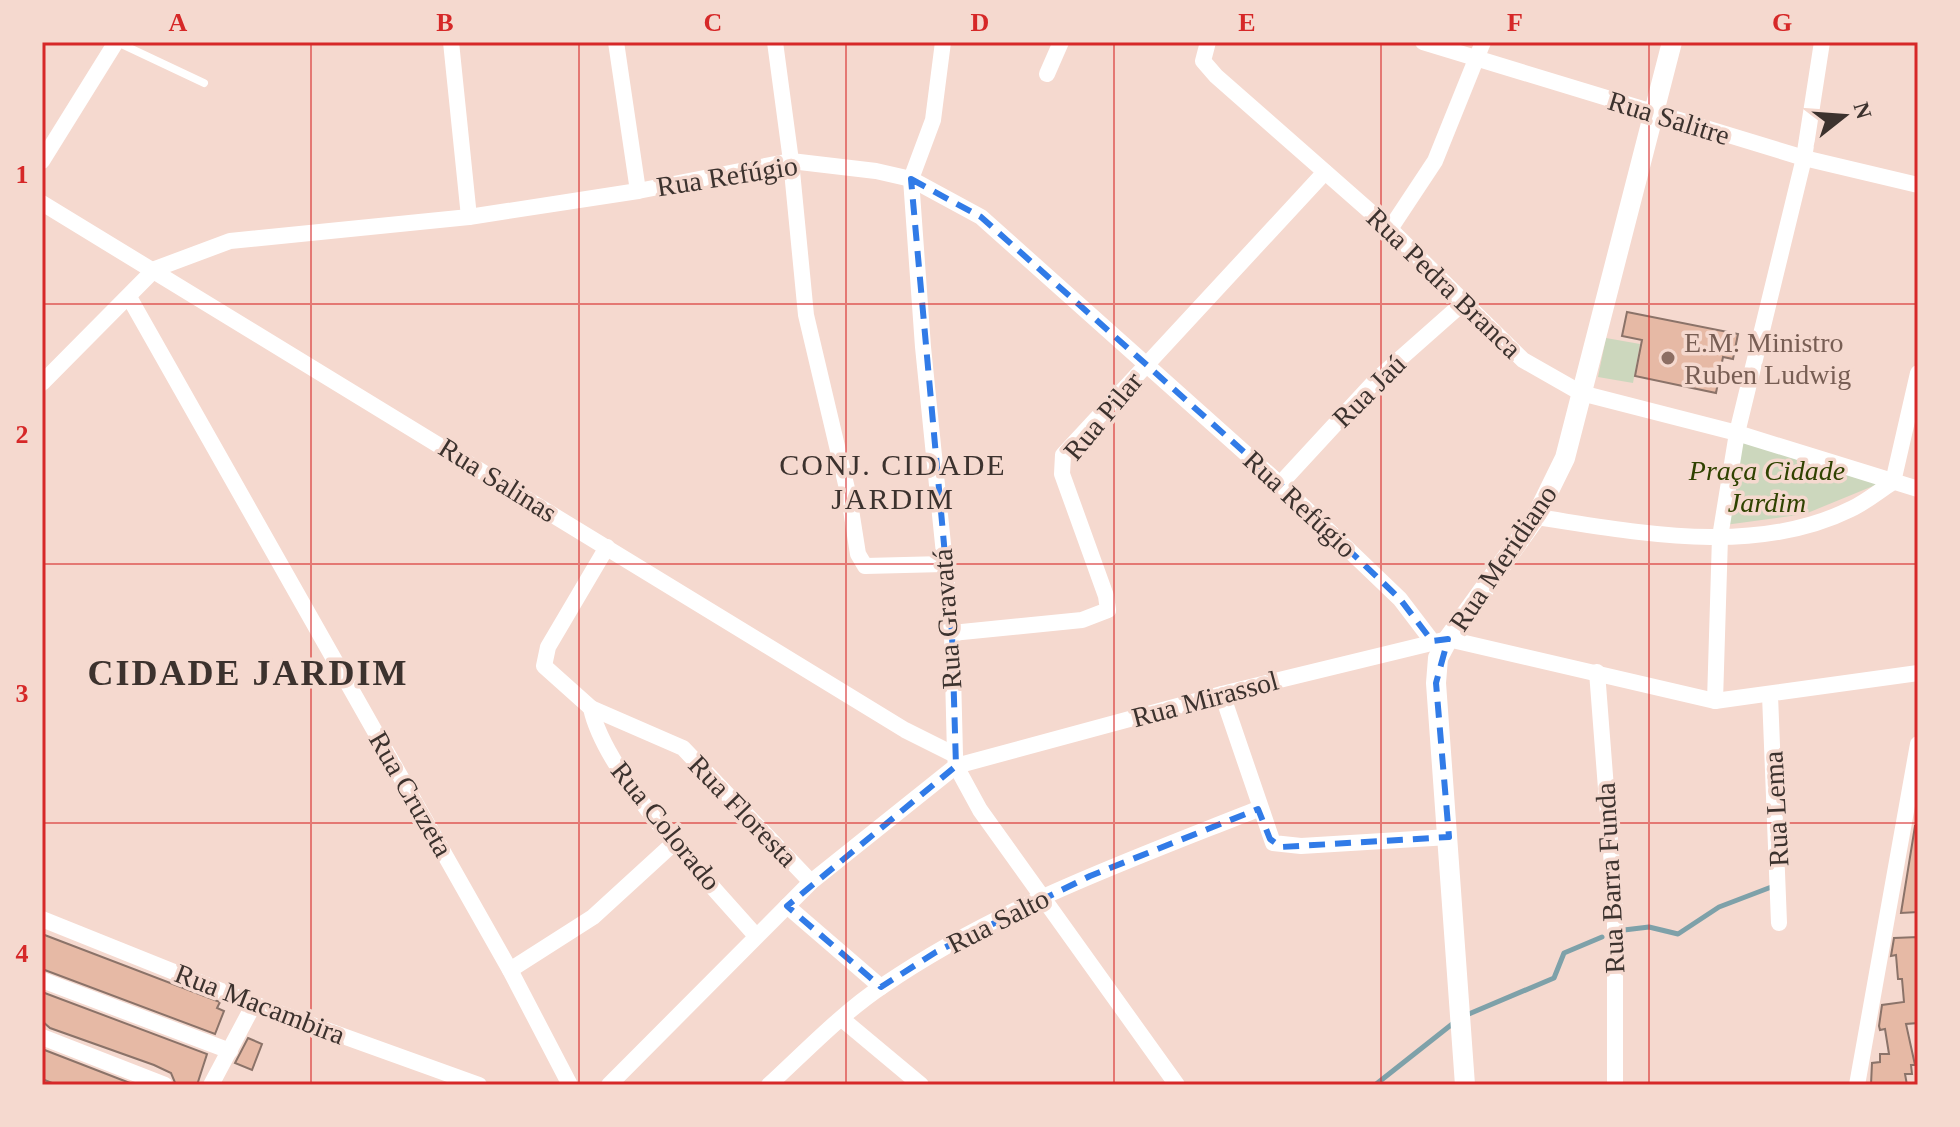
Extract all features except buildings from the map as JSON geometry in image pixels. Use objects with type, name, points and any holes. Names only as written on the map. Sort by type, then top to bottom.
[{"type":"street","points":[[42,161],[116,42]]},
{"type":"street","points":[[451,42],[469,217]]},
{"type":"street","points":[[616,42],[638,191]]},
{"type":"street","points":[[775,42],[791,161],[806,315],[849,497],[860,560],[865,566],[876,568],[944,564]]},
{"type":"street","name":"Rua Gravatá","points":[[943,42],[933,120],[911,179],[952,633],[956,760],[980,810],[1177,1085]]},
{"type":"street","points":[[1047,74],[1061,42]]},
{"type":"street","name":"Rua Salitre","points":[[1423,42],[1481,49],[1653,114],[1804,158],[1918,185]]},
{"type":"street","name":"Rua Meridiano","points":[[1465,1085],[1436,683],[1440,640],[1536,517],[1565,458],[1672,42]]},
{"type":"street","points":[[1715,701],[1720,537],[1737,433],[1804,158],[1822,42]]},
{"type":"street","name":"Rua Pedra Branca","points":[[1206,48],[1203,61],[1216,76],[1390,229],[1523,360],[1581,393],[1737,433],[1918,489]]},
{"type":"street","points":[[1390,229],[1435,161],[1481,49]]},
{"type":"street","name":"Rua Refúgio","points":[[42,383],[155,269],[244,239],[469,217],[638,191],[791,161],[842,165],[911,179],[981,217],[1148,362],[1280,484],[1440,640]]},
{"type":"street","name":"Rua Pilar","points":[[952,633],[1082,620],[1108,610],[1106,596],[1070,502],[1061,462],[1071,446],[1325,172]]},
{"type":"street","name":"Rua Salinas","points":[[42,203],[155,269],[956,760]]},
{"type":"street","name":"Rua Cruzeta","points":[[129,297],[510,970],[570,1085]]},
{"type":"street","name":"Rua Jaú","points":[[1280,484],[1376,380],[1463,303]]},
{"type":"street","points":[[1536,517],[1639,532],[1720,537],[1797,526],[1852,509],[1893,482],[1918,373]]},
{"type":"street","name":"Rua Floresta","points":[[607,547],[543,657],[549,674],[591,708],[683,748],[811,882]]},
{"type":"street","name":"Rua Mirassol","points":[[609,1085],[811,882],[956,760],[1440,640],[1597,672],[1715,701],[1918,673]]},
{"type":"street","name":"Rua Barra Funda","points":[[1597,672],[1615,905],[1615,1085]]},
{"type":"street","points":[[1222,694],[1258,809],[1270,839],[1281,847],[1449,837]]},
{"type":"street","name":"Rua Lema","points":[[1770,695],[1779,923]]},
{"type":"street","name":"Rua Colorado","points":[[591,708],[599,739],[675,842],[756,936]]},
{"type":"street","points":[[1857,1085],[1918,744]]},
{"type":"street","name":"Rua Salto","points":[[769,1085],[881,987],[936,952],[1044,897],[1258,809]]},
{"type":"street","points":[[510,970],[593,917],[675,842]]},
{"type":"street","points":[[787,906],[881,987]]},
{"type":"street","name":"Rua Macambira","points":[[42,919],[254,1004],[479,1085]]},
{"type":"street","points":[[42,980],[230,1051]]},
{"type":"street","points":[[211,1085],[254,1004]]},
{"type":"street","points":[[842,1019],[921,1085]]},
{"type":"street","points":[[42,1037],[165,1085]]},
{"type":"lane","points":[[116,42],[204,83]]},
{"type":"highlighted area","points":[[911,179],[981,217],[1280,484],[1400,599],[1432,641],[1448,639],[1436,683],[1449,837],[1281,847],[1270,839],[1258,809],[1090,876],[936,952],[881,987],[787,906],[956,766],[952,633]]},
{"type":"green space","points":[[1606,338],[1640,344],[1633,383],[1598,377]]},
{"type":"green space","name":"Praça Cidade Jardim","points":[[1738,441],[1878,484],[1805,514],[1725,525]]},
{"type":"waterway","points":[[1624,930],[1649,927],[1678,934],[1719,907],[1774,886]]},
{"type":"waterway","points":[[1464,1016],[1554,978],[1564,953],[1602,937]]},
{"type":"waterway","points":[[1375,1085],[1456,1021]]},
{"type":"place","name":"E.M. Ministro Ruben Ludwig","points":[[1668,358]]},
{"type":"district","name":"CONJ. CIDADE JARDIM","points":[[893,481]]},
{"type":"district","name":"CIDADE JARDIM","points":[[248,673]]}]
